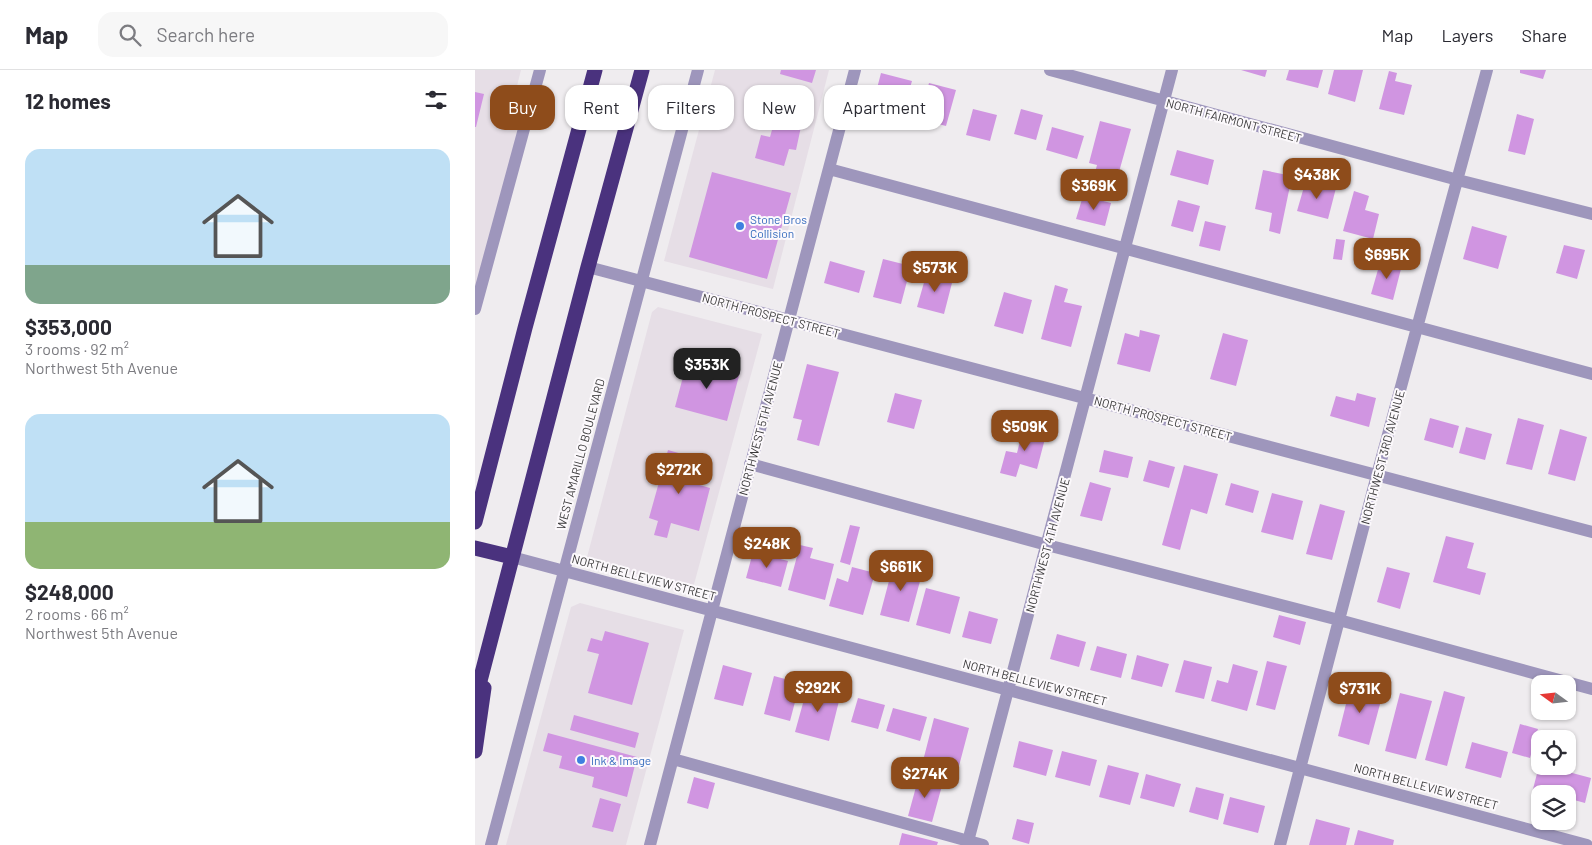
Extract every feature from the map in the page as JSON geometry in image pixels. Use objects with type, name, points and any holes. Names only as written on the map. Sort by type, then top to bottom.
[{"type":"highway","points":[[475,522],[527,318],[595,70]]},
{"type":"highway","points":[[475,700],[588,267],[642,70]]},
{"type":"highway","name":"NORTH BELLEVIEW STREET","points":[[475,548],[512,557]]},
{"type":"highway","points":[[475,751],[491,639]]},
{"type":"street","points":[[475,309],[539,70]]},
{"type":"street","name":"WEST AMARILLO BOULEVARD","points":[[491,845],[698,70]]},
{"type":"street","name":"NORTHWEST 5TH AVENUE","points":[[650,845],[855,70]]},
{"type":"street","name":"NORTH FAIRMONT STREET","points":[[1050,70],[1458,180],[1592,214]]},
{"type":"street","name":"NORTHWEST 4TH AVENUE","points":[[967,843],[1172,70]]},
{"type":"street","name":"NORTHWEST 3RD AVENUE","points":[[1280,845],[1377,475],[1487,70]]},
{"type":"street","points":[[829,169],[1592,374]]},
{"type":"street","name":"NORTH PROSPECT STREET","points":[[588,267],[1592,532]]},
{"type":"street","points":[[750,464],[1047,545],[1339,620],[1592,689]]},
{"type":"street","name":"NORTH BELLEVIEW STREET","points":[[512,557],[1587,845]]},
{"type":"street","points":[[673,759],[967,843],[983,845]]},
{"type":"shaded area","points":[[475,70],[521,70],[517,85],[490,85],[490,130],[523,130],[475,309]]},
{"type":"shaded area","points":[[715,70],[829,70],[814,129],[814,85],[744,85],[744,130],[814,130],[773,289],[664,261],[699,130],[734,130],[734,85],[711,85]]},
{"type":"shaded area","points":[[658,307],[762,334],[693,588],[586,561],[652,312]]},
{"type":"shaded area","points":[[580,603],[684,630],[626,845],[506,845],[571,607]]},
{"type":"building","points":[[781,70],[816,70],[812,83],[780,74]]},
{"type":"building","points":[[1241,70],[1267,70],[1265,77]]},
{"type":"building","points":[[1289,70],[1323,70],[1318,88],[1286,80]]},
{"type":"building","points":[[1334,70],[1363,70],[1355,102],[1328,94]]},
{"type":"building","points":[[1520,70],[1546,70],[1543,79],[1520,73]]},
{"type":"building","points":[[1389,71],[1397,73],[1395,81],[1412,85],[1404,115],[1379,109]]},
{"type":"building","points":[[881,73],[912,81],[911,85],[878,85]]},
{"type":"building","points":[[944,87],[956,90],[946,126],[944,125]]},
{"type":"building","points":[[475,92],[484,94],[476,127],[475,127]]},
{"type":"building","points":[[973,109],[997,115],[990,141],[966,135]]},
{"type":"building","points":[[1021,109],[1043,115],[1036,140],[1014,134]]},
{"type":"building","points":[[1517,114],[1534,119],[1525,155],[1508,151]]},
{"type":"building","points":[[1100,121],[1131,129],[1114,190],[1092,184],[1097,165],[1089,163]]},
{"type":"building","points":[[1052,127],[1084,136],[1077,159],[1046,150]]},
{"type":"building","points":[[772,130],[800,130],[796,150],[789,149],[784,166],[755,158],[761,135],[770,137]]},
{"type":"building","points":[[1177,150],[1214,160],[1208,185],[1170,175]]},
{"type":"building","points":[[1263,170],[1292,176],[1280,234],[1269,231],[1272,213],[1255,209]]},
{"type":"building","points":[[712,172],[791,193],[767,279],[689,257]]},
{"type":"building","points":[[1306,180],[1336,188],[1328,219],[1297,211]]},
{"type":"building","points":[[1354,191],[1369,196],[1365,210],[1379,214],[1373,239],[1343,231]]},
{"type":"building","points":[[1083,196],[1111,203],[1105,226],[1076,219]]},
{"type":"building","points":[[1178,200],[1200,206],[1193,232],[1171,226]]},
{"type":"building","points":[[1205,221],[1226,226],[1220,251],[1199,246]]},
{"type":"building","points":[[1472,226],[1507,236],[1498,269],[1463,259]]},
{"type":"building","points":[[1336,239],[1345,240],[1342,260],[1333,259]]},
{"type":"building","points":[[1564,245],[1585,250],[1577,279],[1556,273]]},
{"type":"building","points":[[883,259],[911,266],[901,304],[873,297]]},
{"type":"building","points":[[1381,259],[1402,265],[1393,300],[1371,294]]},
{"type":"building","points":[[830,261],[865,271],[859,293],[824,283]]},
{"type":"building","points":[[927,272],[953,279],[944,314],[917,307]]},
{"type":"building","points":[[1055,285],[1068,289],[1064,302],[1082,306],[1071,347],[1041,339]]},
{"type":"building","points":[[1004,292],[1032,300],[1023,334],[994,326]]},
{"type":"building","points":[[1140,330],[1160,335],[1150,372],[1117,364],[1125,333],[1139,337]]},
{"type":"building","points":[[1223,333],[1248,340],[1236,386],[1210,379]]},
{"type":"building","points":[[688,358],[740,372],[727,421],[675,407]]},
{"type":"building","points":[[807,364],[839,372],[819,446],[797,440],[802,420],[793,418]]},
{"type":"building","points":[[895,393],[922,400],[914,429],[887,422]]},
{"type":"building","points":[[1357,393],[1376,398],[1369,427],[1330,416],[1336,396],[1355,401]]},
{"type":"building","points":[[1430,418],[1459,426],[1453,448],[1424,440]]},
{"type":"building","points":[[1518,418],[1544,425],[1532,470],[1506,464]]},
{"type":"building","points":[[1024,425],[1047,431],[1037,469],[1020,464],[1016,477],[1000,473],[1006,451],[1017,453]]},
{"type":"building","points":[[1466,427],[1492,434],[1485,460],[1459,453]]},
{"type":"building","points":[[1560,429],[1587,437],[1575,481],[1548,474]]},
{"type":"building","points":[[668,450],[703,460],[696,484],[710,488],[699,531],[671,523],[667,538],[654,535],[658,521],[649,518]]},
{"type":"building","points":[[1104,450],[1133,457],[1128,478],[1099,472]]},
{"type":"building","points":[[1149,460],[1175,467],[1169,488],[1143,481]]},
{"type":"building","points":[[1184,465],[1218,474],[1207,514],[1191,509],[1180,550],[1162,545]]},
{"type":"building","points":[[1090,482],[1111,488],[1102,521],[1080,516]]},
{"type":"building","points":[[1231,483],[1259,491],[1253,513],[1225,505]]},
{"type":"building","points":[[1272,493],[1303,501],[1293,540],[1261,532]]},
{"type":"building","points":[[1320,504],[1345,511],[1332,560],[1306,554]]},
{"type":"building","points":[[850,525],[860,527],[850,565],[840,562]]},
{"type":"building","points":[[1446,536],[1474,543],[1467,568],[1486,573],[1480,595],[1433,582]]},
{"type":"building","points":[[800,545],[813,548],[810,558],[834,564],[825,600],[788,590]]},
{"type":"building","points":[[753,552],[788,561],[781,587],[746,578]]},
{"type":"building","points":[[894,562],[923,570],[909,622],[880,615]]},
{"type":"building","points":[[852,567],[875,573],[863,615],[829,606],[837,578],[848,582]]},
{"type":"building","points":[[1387,567],[1410,573],[1400,609],[1377,602]]},
{"type":"building","points":[[926,588],[960,597],[950,634],[916,625]]},
{"type":"building","points":[[969,611],[998,619],[991,644],[962,637]]},
{"type":"building","points":[[1279,615],[1306,622],[1300,645],[1273,637]]},
{"type":"building","points":[[605,631],[649,643],[632,705],[588,693],[599,654],[587,651],[591,638],[602,641]]},
{"type":"building","points":[[1057,634],[1086,642],[1079,667],[1050,659]]},
{"type":"building","points":[[1097,646],[1127,654],[1121,678],[1090,670]]},
{"type":"building","points":[[1137,655],[1169,664],[1162,687],[1131,679]]},
{"type":"building","points":[[1184,660],[1212,667],[1204,699],[1175,692]]},
{"type":"building","points":[[1267,661],[1287,666],[1275,710],[1256,705]]},
{"type":"building","points":[[1233,664],[1258,671],[1247,711],[1211,701],[1217,680],[1228,683]]},
{"type":"building","points":[[723,665],[752,673],[743,706],[714,699]]},
{"type":"building","points":[[774,676],[800,683],[790,721],[764,714]]},
{"type":"building","points":[[1351,684],[1383,693],[1369,745],[1338,736]]},
{"type":"building","points":[[808,685],[841,693],[829,741],[795,732]]},
{"type":"building","points":[[1444,691],[1465,697],[1447,766],[1425,760]]},
{"type":"building","points":[[1400,693],[1432,701],[1416,759],[1385,751]]},
{"type":"building","points":[[858,698],[885,705],[878,729],[851,722]]},
{"type":"building","points":[[893,708],[927,717],[920,741],[886,731]]},
{"type":"building","points":[[574,715],[639,733],[635,748],[570,730]]},
{"type":"building","points":[[934,718],[969,728],[959,766],[924,757]]},
{"type":"building","points":[[1520,724],[1538,729],[1531,730],[1530,758],[1512,753]]},
{"type":"building","points":[[548,733],[637,757],[627,797],[592,787],[594,777],[559,768],[562,756],[543,751]]},
{"type":"building","points":[[1019,741],[1053,750],[1046,776],[1013,767]]},
{"type":"building","points":[[1472,742],[1508,752],[1501,778],[1465,768]]},
{"type":"building","points":[[1062,751],[1097,760],[1090,786],[1055,777]]},
{"type":"building","points":[[1108,765],[1139,773],[1130,805],[1099,797]]},
{"type":"building","points":[[1146,774],[1181,784],[1174,807],[1140,798]]},
{"type":"building","points":[[1576,774],[1591,778],[1585,803],[1576,800],[1576,785],[1534,785],[1537,775]]},
{"type":"building","points":[[919,776],[943,782],[932,822],[908,816]]},
{"type":"building","points":[[694,777],[715,783],[708,809],[687,803]]},
{"type":"building","points":[[1196,787],[1224,794],[1218,820],[1189,812]]},
{"type":"building","points":[[1230,797],[1265,806],[1258,833],[1223,824]]},
{"type":"building","points":[[600,798],[621,804],[613,832],[592,827]]},
{"type":"building","points":[[1017,819],[1034,823],[1029,844],[1012,839]]},
{"type":"building","points":[[1316,819],[1350,828],[1346,845],[1309,845]]},
{"type":"building","points":[[1358,830],[1394,840],[1393,845],[1354,845]]},
{"type":"building","points":[[902,833],[938,842],[937,845],[899,845]]},
{"type":"place","name":"Stone Bros Collision","points":[[740,226]]},
{"type":"place","name":"Ink & Image","points":[[581,760]]}]
